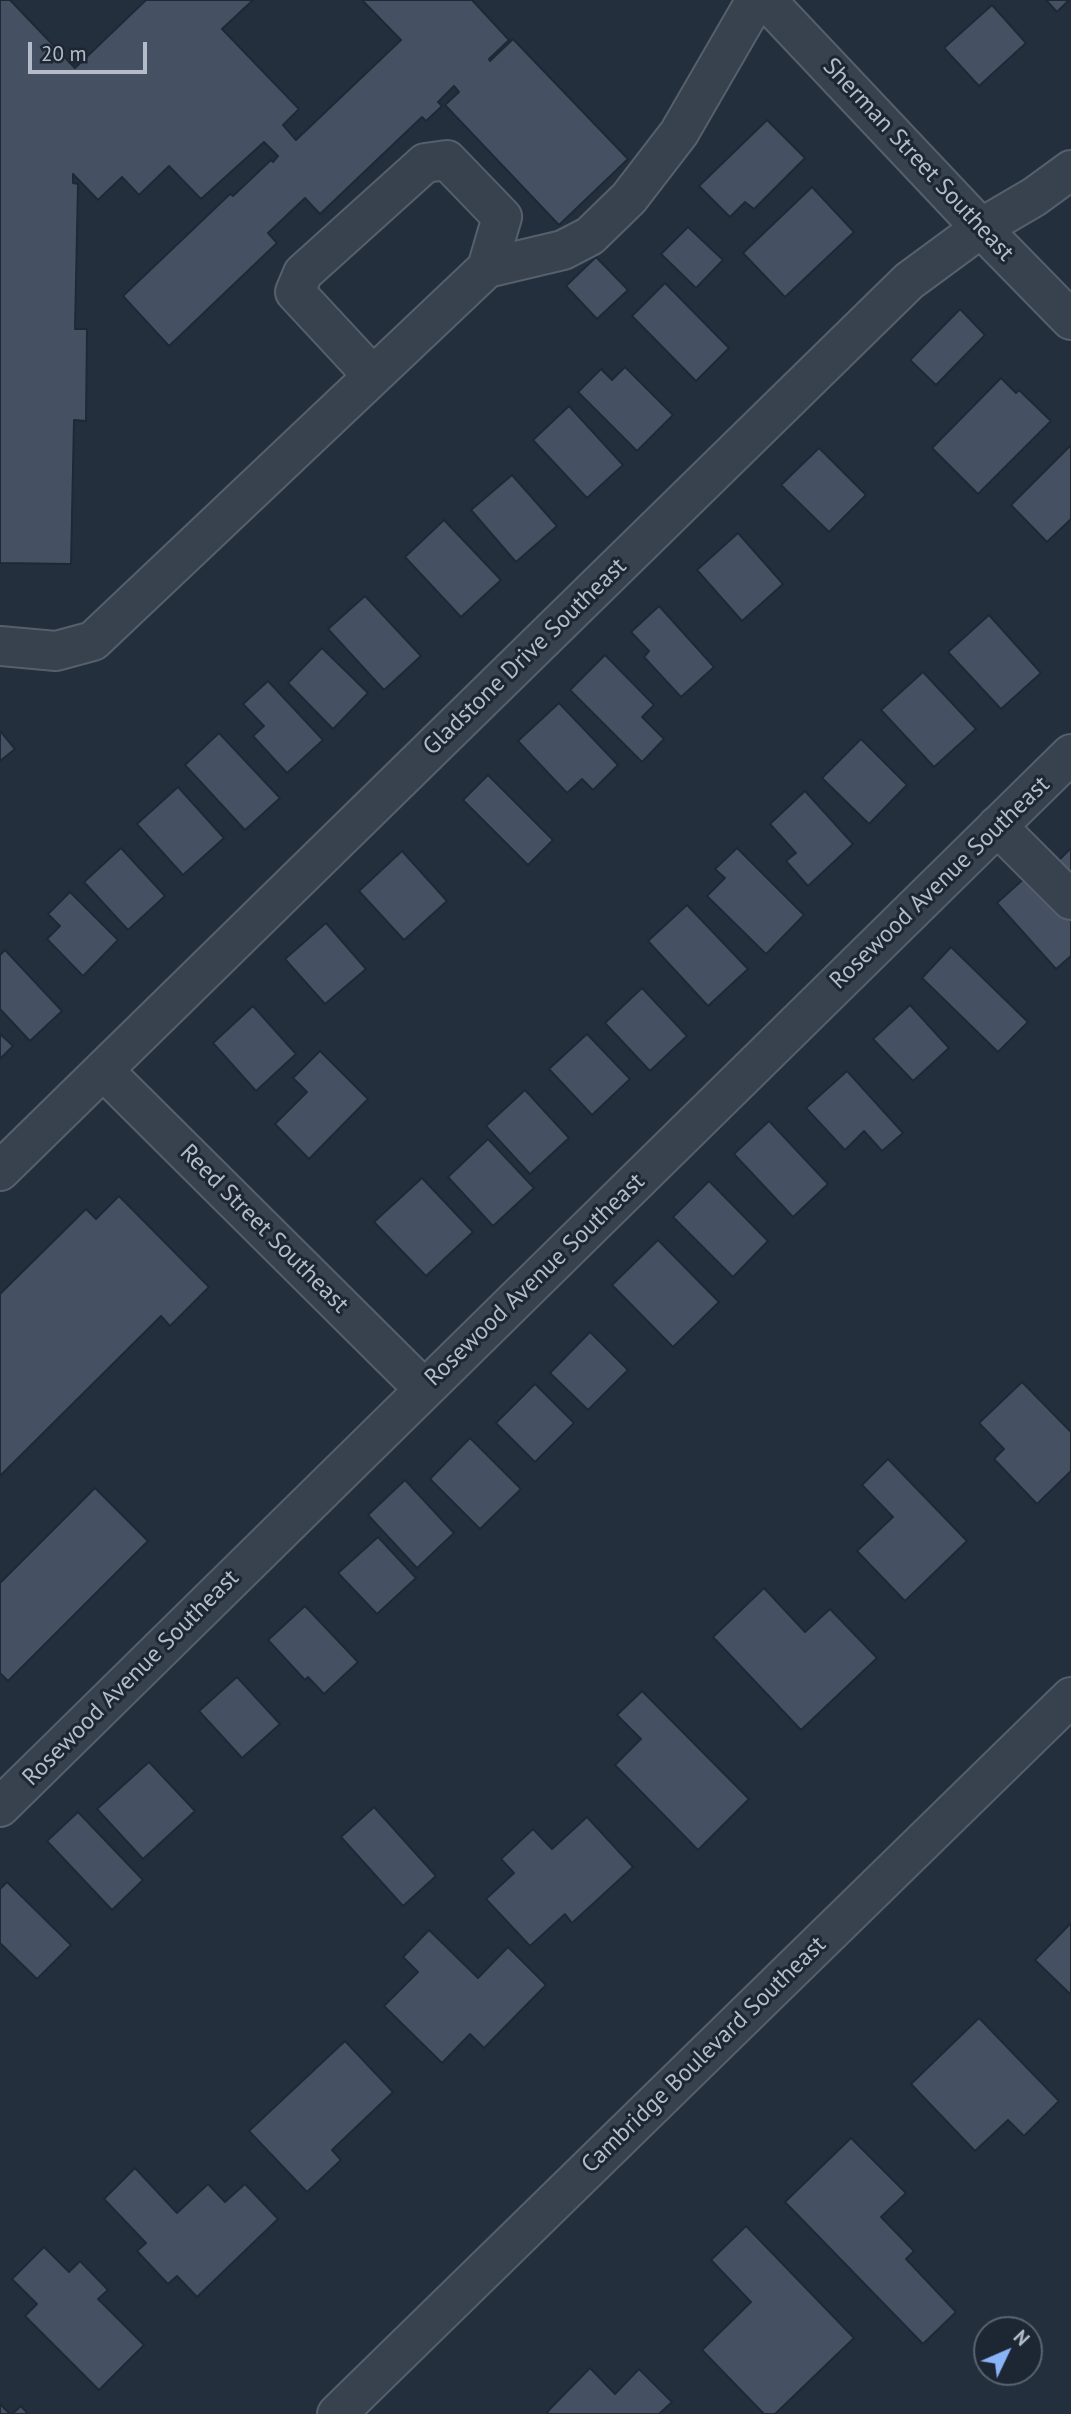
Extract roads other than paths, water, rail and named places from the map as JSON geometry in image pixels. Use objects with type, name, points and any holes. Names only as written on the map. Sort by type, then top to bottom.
[{"type":"street","points":[[0,646],[56,652],[93,641],[488,268],[563,250],[590,236],[629,198],[678,133],[756,0]]},
{"type":"street","name":"Sherman Street Southeast","points":[[766,0],[1071,320]]},
{"type":"street","points":[[373,376],[295,292],[303,273],[425,163],[447,160],[502,217],[488,268]]},
{"type":"street","name":"Gladstone Drive Southeast","points":[[0,1171],[909,281],[981,228],[1034,197],[1071,170]]},
{"type":"street","name":"Rosewood Avenue Southeast","points":[[0,1807],[1071,754]]},
{"type":"street","points":[[997,826],[1071,900]]},
{"type":"street","name":"Reed Street Southeast","points":[[103,1070],[424,1389]]},
{"type":"street","name":"Cambridge Boulevard Southeast","points":[[337,2414],[1071,1697]]}]
